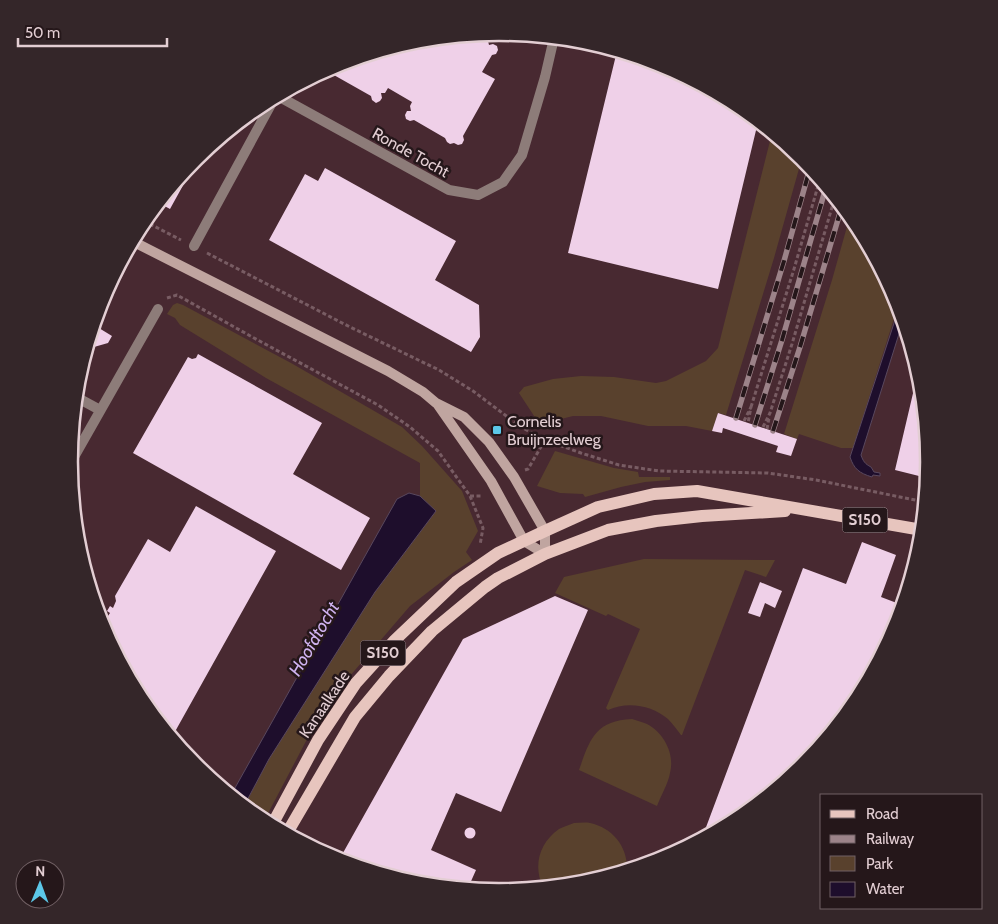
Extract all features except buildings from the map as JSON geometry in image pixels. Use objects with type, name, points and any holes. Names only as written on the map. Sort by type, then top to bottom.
[{"type":"main road","points":[[139,245],[388,371],[436,402],[464,417],[489,442],[514,477],[545,531],[545,554]]},
{"type":"main road","points":[[436,402],[471,450],[524,540],[545,554]]},
{"type":"main road","name":"S150","points":[[545,531],[598,507],[654,494],[697,491],[914,529]]},
{"type":"main road","name":"S150","points":[[545,554],[608,530],[656,521],[702,516],[808,510]]},
{"type":"main road","name":"Kanaalkade","points":[[276,818],[318,740],[356,683],[395,640],[456,582],[498,553],[545,531]]},
{"type":"main road","name":"Kanaalkade","points":[[291,827],[354,717],[389,676],[432,631],[485,587],[498,578],[545,554]]},
{"type":"street","name":"Ronde Tocht","points":[[285,101],[449,190],[478,194],[503,182],[522,154],[552,45]]},
{"type":"street","points":[[194,246],[268,110]]},
{"type":"street","points":[[78,449],[158,308]]},
{"type":"street","points":[[83,401],[100,410]]},
{"type":"path","points":[[746,422],[817,188]]},
{"type":"path","points":[[765,428],[833,206]]},
{"type":"path","points":[[151,225],[350,327],[439,370],[473,391],[521,427],[545,440],[619,465],[658,471],[768,473],[816,480],[918,501]]},
{"type":"path","points":[[158,308],[165,298],[177,295],[378,405],[410,427],[438,451],[470,496],[482,496],[495,489]]},
{"type":"path","points":[[514,477],[528,469],[545,440]]},
{"type":"green space","points":[[770,141],[800,167],[726,415],[718,413],[712,431],[686,426],[648,426],[601,416],[573,416],[545,423],[538,422],[519,393],[524,387],[553,379],[581,376],[614,377],[656,383],[666,381],[706,361],[718,348]]},
{"type":"green space","points":[[847,226],[876,276],[894,318],[853,448],[841,448],[799,434],[797,439],[784,434]]},
{"type":"green space","points":[[177,303],[183,305],[291,363],[402,427],[422,446],[462,491],[478,531],[466,552],[472,560],[410,606],[325,705],[268,814],[248,799],[269,759],[375,592],[436,511],[420,496],[420,463],[266,378],[180,325],[175,318],[167,314],[173,305]]},
{"type":"green space","points":[[555,451],[614,468],[638,472],[639,477],[670,477],[670,480],[645,482],[585,497],[583,494],[560,493],[537,486]]},
{"type":"green space","points":[[644,559],[775,560],[766,577],[745,570],[682,735],[668,719],[655,710],[631,705],[608,710],[606,708],[640,629],[555,593],[564,577]]},
{"type":"green space","points":[[632,719],[653,728],[667,745],[671,759],[670,773],[657,806],[579,770],[591,741],[602,728],[620,720]]},
{"type":"green space","points":[[574,823],[590,823],[606,829],[622,846],[627,862],[581,875],[541,880],[538,871],[540,855],[547,841],[559,829]]},
{"type":"water","points":[[895,321],[899,334],[861,455],[864,462],[874,472],[880,473],[880,476],[873,475],[872,477],[864,474],[853,465],[850,457]]},
{"type":"water","points":[[409,493],[420,496],[436,511],[375,592],[269,759],[248,799],[235,789],[397,499]]},
{"type":"railway","points":[[736,418],[808,176]]},
{"type":"railway","points":[[755,425],[782,340],[824,195]]},
{"type":"railway","points":[[773,431],[839,215]]},
{"type":"place","name":"Cornelis Bruijnzeelweg","points":[[497,430]]},
{"type":"water label","name":"Hoofdtocht","points":[[314,639]]}]
